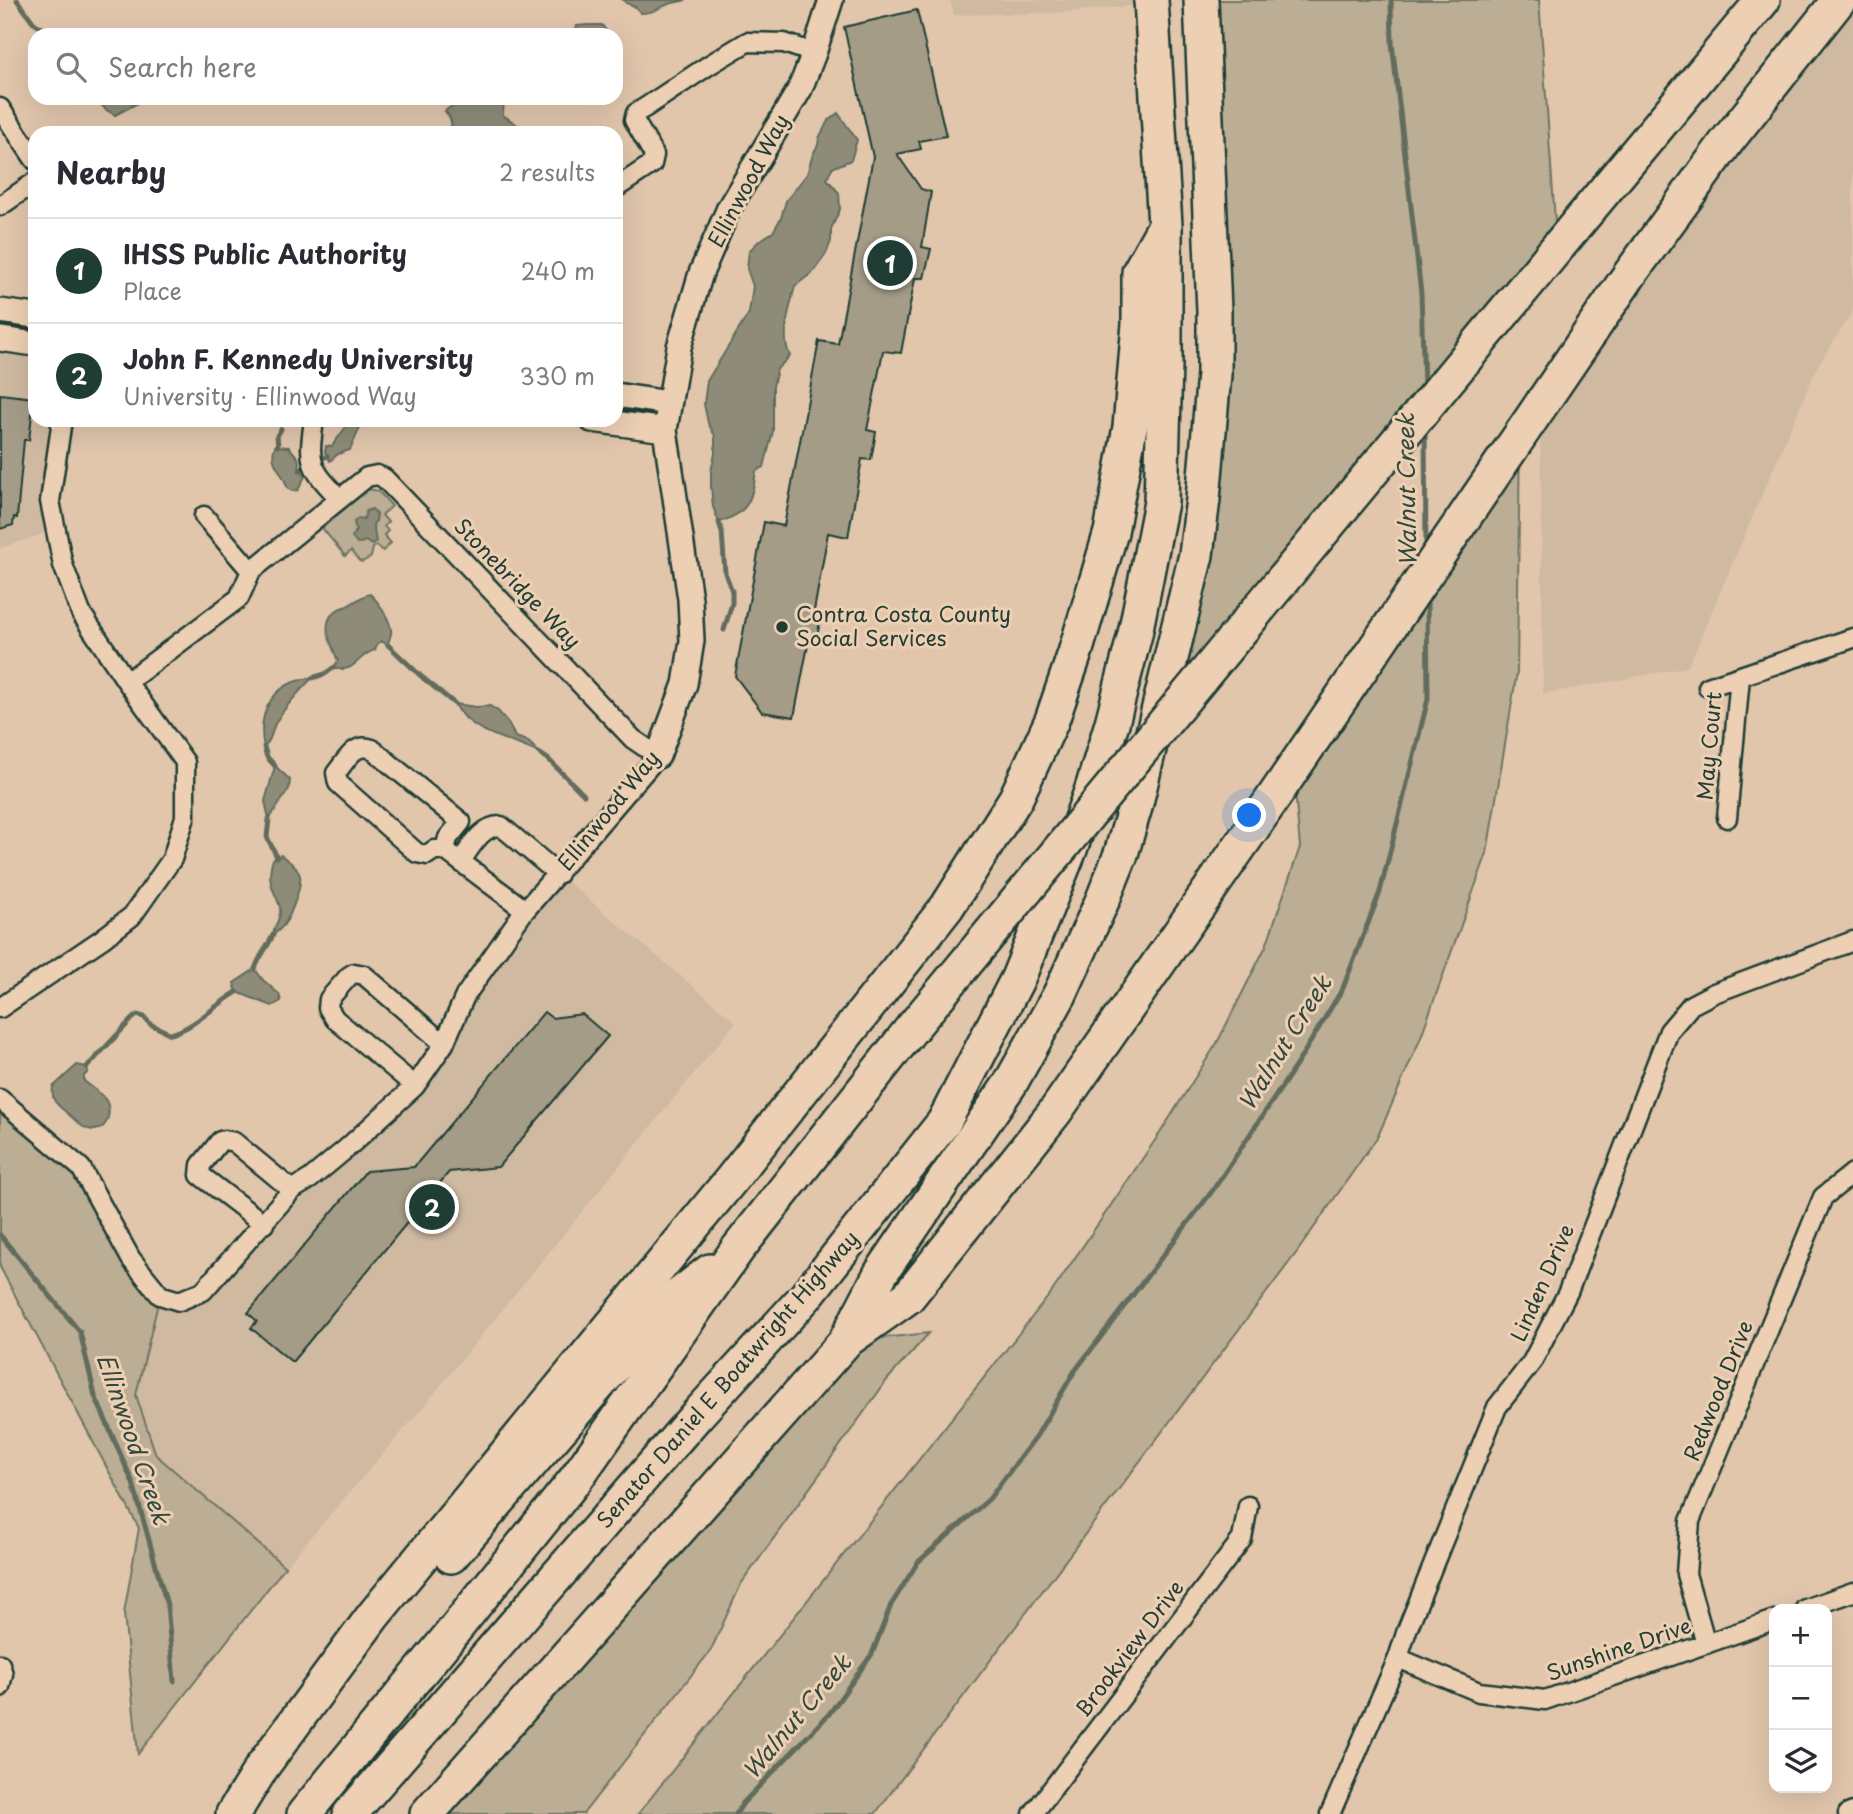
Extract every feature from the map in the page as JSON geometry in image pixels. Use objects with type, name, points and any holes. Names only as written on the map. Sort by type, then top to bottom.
[{"type":"highway","name":"Senator Daniel E Boatwright Highway","points":[[350,1814],[688,1425],[806,1296],[944,1122],[1018,978],[1069,852],[1112,723],[1135,634],[1161,502],[1165,225],[1151,0]]},
{"type":"highway","name":"Senator Daniel E Boatwright Highway","points":[[428,1814],[845,1342],[881,1273],[1010,1084],[1059,994],[1103,899],[1121,854],[1135,807],[1196,555],[1203,499],[1214,374],[1214,311],[1201,0]]},
{"type":"highway","points":[[303,1814],[575,1480],[737,1250],[912,1028],[1763,0]]},
{"type":"highway","points":[[845,1342],[908,1297],[1055,1112],[1254,826],[1630,274],[1728,140],[1839,0]]},
{"type":"highway","points":[[233,1814],[262,1767],[373,1616],[731,1180],[947,908],[1016,798],[1052,720],[1111,532],[1130,427],[1139,324],[1139,272],[1165,225]]},
{"type":"highway","points":[[239,1814],[454,1552],[670,1302],[737,1250]]},
{"type":"street","name":"Ellinwood Way","points":[[0,1099],[81,1168],[131,1259],[160,1295],[179,1301],[203,1291],[292,1190],[310,1179],[346,1149],[415,1086],[444,1044],[466,996],[484,967],[525,910],[658,756],[685,684],[692,641],[690,599],[665,430],[680,347],[701,273],[729,208],[800,89],[831,0]]},
{"type":"street","points":[[623,183],[652,164],[654,155],[634,120],[636,113],[747,42],[783,43],[814,54]]},
{"type":"street","points":[[0,108],[7,134],[28,154]]},
{"type":"street","points":[[0,206],[28,187]]},
{"type":"street","points":[[0,311],[28,315]]},
{"type":"street","points":[[0,339],[28,343]]},
{"type":"street","points":[[623,396],[668,402]]},
{"type":"street","points":[[623,424],[665,430]]},
{"type":"street","points":[[0,1008],[132,916],[172,859],[185,817],[186,762],[127,682],[81,613],[63,565],[50,501],[61,427]]},
{"type":"street","points":[[313,427],[312,460],[317,475],[339,498]]},
{"type":"street","name":"Stonebridge Way","points":[[127,682],[239,598],[251,571],[339,498],[367,477],[377,475],[384,478],[633,739],[658,756]]},
{"type":"street","points":[[204,516],[251,571]]},
{"type":"street","points":[[1708,687],[1853,638]]},
{"type":"street","name":"May Court","points":[[1727,818],[1740,677]]},
{"type":"street","points":[[445,850],[448,838],[461,822],[372,749],[357,747],[336,773],[338,783],[417,853],[427,855],[434,850],[445,850],[525,910]]},
{"type":"street","points":[[461,861],[476,840],[494,825],[501,826],[558,874]]},
{"type":"street","name":"Linden Drive","points":[[1330,1814],[1398,1658],[1496,1408],[1532,1362],[1569,1292],[1669,1031],[1691,1004],[1853,941]]},
{"type":"street","points":[[415,1086],[335,1019],[328,1009],[329,999],[349,976],[354,973],[363,975],[444,1044]]},
{"type":"street","points":[[264,1224],[200,1175],[201,1165],[220,1141],[234,1142],[292,1190]]},
{"type":"street","name":"Redwood Drive","points":[[1706,1644],[1686,1574],[1690,1521],[1823,1197],[1853,1173]]},
{"type":"street","name":"Brookview Drive","points":[[1033,1814],[1242,1539],[1248,1506]]},
{"type":"street","points":[[1819,1604],[1853,1592]]},
{"type":"street","name":"Sunshine Drive","points":[[1398,1658],[1479,1692],[1545,1700],[1769,1622]]},
{"type":"street","points":[[0,1664],[0,1687]]},
{"type":"street","points":[[1848,1814],[1853,1812]]},
{"type":"shaded area","points":[[623,0],[686,0],[641,13]]},
{"type":"shaded area","points":[[950,0],[1151,0],[1151,4],[1056,13],[954,15]]},
{"type":"shaded area","points":[[1201,0],[1539,0],[1557,248],[1159,710],[1196,555]]},
{"type":"shaded area","points":[[1853,0],[1853,311],[1817,367],[1688,667],[1543,694],[1540,405]]},
{"type":"shaded area","points":[[602,25],[604,28],[576,28]]},
{"type":"shaded area","points":[[102,105],[134,105],[115,115]]},
{"type":"shaded area","points":[[504,105],[503,115],[518,126],[451,126],[445,111],[450,107]]},
{"type":"shaded area","points":[[838,113],[857,140],[851,160],[832,168],[827,179],[839,193],[840,209],[831,229],[831,241],[826,254],[813,272],[795,286],[786,331],[790,356],[777,369],[773,386],[773,431],[764,467],[756,471],[753,490],[743,509],[719,522],[713,507],[711,486],[715,436],[708,423],[704,404],[707,381],[749,313],[753,286],[747,269],[749,251],[773,232],[786,201],[807,174],[819,138],[828,121]]},
{"type":"shaded area","points":[[0,339],[28,343],[28,427],[62,427],[56,530],[0,548]]},
{"type":"shaded area","points":[[346,427],[360,427],[350,450],[338,454],[330,461],[325,452],[326,446],[332,446]]},
{"type":"shaded area","points":[[1520,434],[1517,672],[1487,853],[1419,1042],[1378,1136],[1297,1252],[875,1814],[638,1814],[1051,1293],[1160,1133],[1217,1043],[1266,946],[1300,847],[1293,769]]},
{"type":"shaded area","points":[[275,446],[289,447],[298,458],[300,469],[305,476],[298,490],[292,491],[287,487],[273,458]]},
{"type":"shaded area","points":[[368,489],[378,491],[392,506],[382,515],[388,522],[384,526],[388,531],[384,535],[391,543],[383,551],[376,545],[371,557],[362,562],[351,551],[345,556],[322,528]]},
{"type":"shaded area","points":[[372,509],[377,514],[373,524],[376,541],[372,545],[365,541],[357,544],[352,537],[356,530],[354,522],[358,518],[364,519],[366,511]]},
{"type":"shaded area","points":[[370,594],[390,624],[388,645],[381,641],[375,650],[352,666],[333,668],[338,661],[327,627],[332,614]]},
{"type":"shaded area","points":[[312,678],[284,710],[264,747],[263,721],[271,700],[288,685]]},
{"type":"shaded area","points":[[455,704],[490,706],[509,724],[515,737],[528,741],[539,753],[481,729],[462,714]]},
{"type":"shaded area","points":[[275,766],[290,780],[289,789],[269,819],[265,801]]},
{"type":"shaded area","points":[[281,855],[297,869],[300,880],[296,900],[287,919],[273,935],[280,912],[271,884],[270,871],[273,859]]},
{"type":"shaded area","points":[[558,874],[736,1022],[420,1411],[285,1567],[156,1455],[136,1395],[160,1295],[203,1291],[292,1190],[415,1086],[465,996]]},
{"type":"shaded area","points":[[255,969],[279,994],[281,1001],[272,1006],[237,992],[234,983]]},
{"type":"shaded area","points":[[77,1065],[87,1067],[84,1081],[101,1094],[107,1103],[108,1118],[100,1129],[83,1127],[54,1099],[53,1087]]},
{"type":"shaded area","points":[[0,1099],[81,1168],[160,1295],[136,1395],[156,1455],[285,1567],[138,1754],[124,1613],[139,1528],[0,1267]]},
{"type":"shaded area","points":[[929,1333],[887,1380],[741,1584],[711,1650],[583,1814],[428,1814],[845,1342]]},
{"type":"building","points":[[917,10],[946,136],[919,141],[921,149],[897,154],[921,189],[931,192],[922,247],[931,249],[924,278],[915,278],[901,353],[883,351],[867,430],[876,432],[871,460],[862,459],[848,537],[828,533],[814,611],[822,613],[816,641],[809,640],[794,717],[762,712],[735,676],[764,522],[784,526],[819,341],[838,344],[873,157],[844,27]]},
{"type":"building","points":[[0,394],[28,397],[28,427],[31,427],[29,440],[24,440],[17,518],[14,517],[13,525],[0,529]]},
{"type":"building","points":[[544,1012],[552,1018],[582,1014],[608,1036],[498,1167],[449,1172],[292,1362],[251,1328],[257,1321],[248,1313],[366,1171],[414,1167]]},
{"type":"waterway","points":[[17,0],[34,23],[42,28]]},
{"type":"waterway","name":"Walnut Creek","points":[[1391,0],[1392,43],[1421,293],[1424,387]]},
{"type":"waterway","points":[[278,446],[277,436],[281,429]]},
{"type":"waterway","name":"Walnut Creek","points":[[1425,429],[1426,548]]},
{"type":"waterway","points":[[300,470],[327,456]]},
{"type":"waterway","points":[[719,522],[725,573],[732,591],[732,603],[724,630]]},
{"type":"waterway","name":"Walnut Creek","points":[[736,1814],[743,1803],[829,1714],[872,1654],[891,1605],[918,1562],[989,1499],[1037,1435],[1074,1372],[1213,1190],[1297,1064],[1343,988],[1380,892],[1428,699],[1427,597]]},
{"type":"waterway","points":[[388,645],[455,704]]},
{"type":"waterway","points":[[312,678],[333,668]]},
{"type":"waterway","points":[[264,747],[267,757],[275,766]]},
{"type":"waterway","points":[[539,753],[584,795]]},
{"type":"waterway","points":[[269,819],[267,837],[277,857]]},
{"type":"waterway","points":[[255,969],[273,935]]},
{"type":"waterway","points":[[87,1067],[137,1015],[171,1034],[197,1021],[237,992]]},
{"type":"waterway","name":"Ellinwood Creek","points":[[0,1235],[80,1332],[95,1396],[133,1483],[167,1605],[174,1681]]},
{"type":"place","name":"IHSS Public Authority","points":[[890,263]]},
{"type":"place","name":"Contra Costa County Social Services","points":[[782,627]]},
{"type":"place","name":"John F. Kennedy University","points":[[432,1207]]}]
